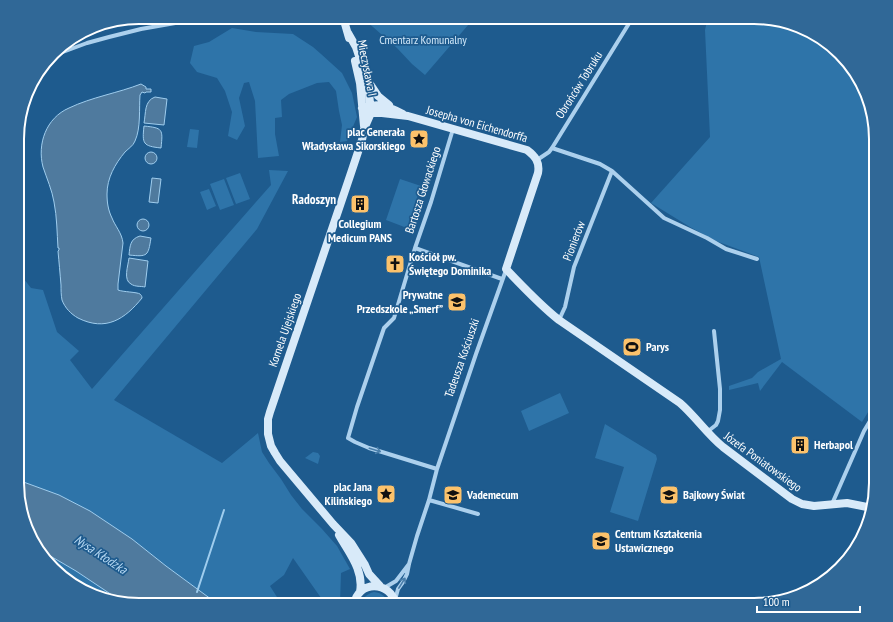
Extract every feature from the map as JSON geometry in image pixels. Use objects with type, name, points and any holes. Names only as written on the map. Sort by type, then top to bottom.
[{"type":"main road","name":"Mieczysława I","points":[[345,24],[359,74],[362,108]]},
{"type":"main road","name":"Mieczysława I","points":[[348,33],[356,47],[366,77],[371,109]]},
{"type":"main road","points":[[366,77],[378,96],[390,107]]},
{"type":"main road","name":"Josepha von Eichendorffa","points":[[371,109],[380,105],[390,107],[408,116]]},
{"type":"main road","name":"Josepha von Eichendorffa","points":[[362,108],[371,109],[382,113],[408,116],[527,150],[533,154],[537,160]]},
{"type":"main road","name":"Kornela Ujejskiego","points":[[362,108],[364,129]]},
{"type":"main road","name":"Kornela Ujejskiego","points":[[371,109],[362,140],[270,412],[268,419],[268,434],[275,453],[333,524],[351,543],[369,574],[391,594],[393,598]]},
{"type":"main road","name":"Tadeusza Kościuszki","points":[[506,269],[538,173],[539,165],[537,160]]},
{"type":"main road","name":"Józefa Poniatowskiego","points":[[506,269],[544,308],[559,320],[680,403],[722,447],[792,499],[802,504],[814,506],[847,503],[867,507]]},
{"type":"main road","name":"Kornela Ujejskiego","points":[[333,524],[358,568],[361,585],[360,592]]},
{"type":"main road","points":[[356,598],[360,592],[367,587],[382,587]]},
{"type":"street","points":[[63,52],[87,43],[141,29],[170,24]]},
{"type":"street","name":"Obrońców Tobruku","points":[[537,160],[549,152],[552,148],[628,24]]},
{"type":"street","name":"Bartosza Głowackiego","points":[[437,469],[369,448],[348,438],[384,328],[394,318],[415,248],[431,202],[452,129]]},
{"type":"street","points":[[552,148],[600,164],[612,171],[664,218],[707,238],[726,249],[757,259]]},
{"type":"street","name":"Pionierów","points":[[559,320],[565,307],[574,267],[612,171]]},
{"type":"street","points":[[415,248],[502,279]]},
{"type":"street","name":"Tadeusza Kościuszki","points":[[396,598],[398,589],[407,574],[437,469],[506,269]]},
{"type":"street","name":"Józefa Poniatowskiego","points":[[707,432],[716,425],[720,410],[720,389],[714,331]]},
{"type":"street","points":[[832,505],[864,431],[869,423]]},
{"type":"street","points":[[429,500],[478,514]]},
{"type":"street","name":"Tadeusza Kościuszki","points":[[382,587],[396,581],[409,564]]},
{"type":"green space","name":"Cmentarz Komunalny","points":[[370,24],[469,24],[425,75]]},
{"type":"green space","points":[[706,24],[762,24],[791,30],[812,39],[830,52],[841,63],[854,81],[863,102],[869,131],[869,410],[862,422],[782,362],[760,391],[758,383],[729,390],[729,386],[752,378],[758,372],[781,359],[759,257],[716,241],[651,203],[710,137],[705,30]]},
{"type":"green space","points":[[232,28],[256,32],[293,34],[313,47],[342,73],[352,93],[357,117],[347,141],[340,142],[342,125],[336,91],[329,82],[317,83],[289,94],[281,100],[282,117],[275,118],[275,134],[279,156],[258,158],[255,101],[249,82],[244,83],[239,98],[245,126],[237,140],[228,136],[232,112],[225,91],[217,78],[197,72],[190,63],[194,46],[209,42]]},
{"type":"green space","points":[[190,129],[199,130],[197,148],[187,147]]},
{"type":"green space","points":[[269,170],[288,171],[257,229],[114,400],[222,463],[258,433],[262,452],[269,463],[302,509],[337,546],[350,569],[341,573],[340,598],[321,598],[293,558],[284,575],[270,586],[278,598],[209,598],[132,539],[90,511],[59,495],[24,482],[24,279],[31,288],[43,290],[57,332],[79,351],[70,360],[92,389],[271,185]]},
{"type":"green space","points":[[240,173],[250,199],[236,204],[226,178]]},
{"type":"green space","points":[[224,179],[234,205],[220,210],[210,184]]},
{"type":"green space","points":[[400,179],[421,186],[407,228],[386,220]]},
{"type":"green space","points":[[209,189],[216,206],[207,210],[200,192]]},
{"type":"green space","points":[[560,393],[569,413],[529,431],[521,411]]},
{"type":"green space","points":[[605,424],[656,455],[657,459],[638,521],[610,512],[624,467],[595,458]]},
{"type":"green space","points":[[313,452],[318,453],[320,456],[318,464],[305,458]]},
{"type":"green space","points":[[49,555],[112,595],[81,583]]},
{"type":"green space","points":[[374,592],[379,593],[386,598],[364,598]]},
{"type":"water","points":[[141,84],[146,87],[146,89],[151,89],[151,92],[142,92],[140,95],[137,136],[133,144],[115,166],[108,182],[107,194],[110,212],[123,243],[118,290],[138,293],[142,298],[122,317],[114,321],[97,324],[88,322],[73,315],[62,300],[56,213],[52,193],[43,167],[41,149],[45,133],[49,125],[61,112],[87,101]]},
{"type":"water","points":[[155,97],[167,99],[164,125],[144,123],[147,104]]},
{"type":"water","points":[[144,126],[158,129],[162,133],[161,148],[150,146],[145,143],[143,137]]},
{"type":"water","points":[[153,152],[156,153],[156,163],[149,164],[146,163],[145,156],[146,153]]},
{"type":"water","points":[[152,178],[161,179],[158,203],[149,202]]},
{"type":"water","points":[[145,219],[148,220],[148,230],[141,231],[138,230],[137,223],[138,220]]},
{"type":"water","points":[[140,236],[151,238],[148,252],[140,256],[129,255],[132,241]]},
{"type":"water","points":[[129,258],[148,261],[145,287],[134,286],[127,279]]},
{"type":"water","name":"Nysa Kłodzka","points":[[24,482],[59,495],[90,511],[132,539],[209,598],[131,598],[116,596],[112,595],[49,555],[43,547],[30,520],[26,506]]},
{"type":"waterway","points":[[197,592],[224,510]]},
{"type":"place","name":"plac Generała Władysława Sikorskiego","points":[[419,139]]},
{"type":"place","name":"Collegium Medicum PANS","points":[[360,204]]},
{"type":"place","name":"Kościół pw. Świętego Dominika","points":[[395,264]]},
{"type":"place","name":"Prywatne Przedszkole „Smerf”","points":[[457,302]]},
{"type":"place","name":"Parys","points":[[632,347]]},
{"type":"place","name":"Herbapol","points":[[800,445]]},
{"type":"place","name":"plac Jana Kilińskiego","points":[[386,494]]},
{"type":"place","name":"Vademecum","points":[[453,495]]},
{"type":"place","name":"Bajkowy Świat","points":[[669,495]]},
{"type":"place","name":"Centrum Kształcenia Ustawicznego","points":[[601,541]]},
{"type":"district","name":"Radoszyn","points":[[314,199]]}]
